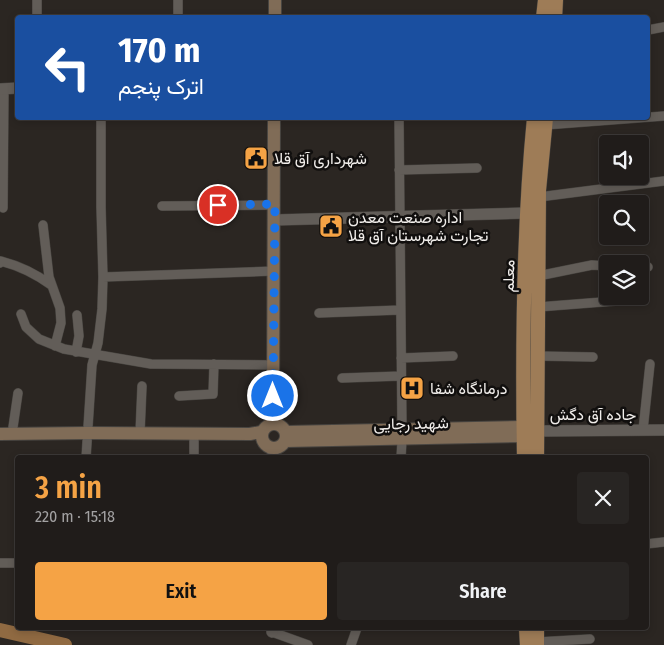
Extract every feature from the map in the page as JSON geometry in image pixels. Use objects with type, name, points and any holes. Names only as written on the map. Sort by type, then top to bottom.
[{"type":"main road","points":[[275,0],[275,15]]},
{"type":"main road","points":[[544,15],[545,0]]},
{"type":"main road","points":[[555,15],[556,0]]},
{"type":"main road","points":[[273,423],[274,120]]},
{"type":"main road","name":"معلم","points":[[537,455],[538,276],[535,192],[542,120]]},
{"type":"main road","name":"معلم","points":[[524,455],[526,213],[535,192]]},
{"type":"main road","points":[[273,423],[278,424],[285,437],[282,445],[273,453],[262,441],[262,432],[266,426],[273,423]]},
{"type":"main road","name":"شهید رجایی","points":[[285,437],[538,431]]},
{"type":"main road","points":[[6,434],[262,432]]},
{"type":"main road","points":[[527,630],[534,644]]},
{"type":"main road","points":[[534,644],[537,630]]},
{"type":"street","points":[[37,0],[37,15]]},
{"type":"street","points":[[178,0],[178,15]]},
{"type":"street","points":[[650,30],[664,28]]},
{"type":"street","points":[[3,208],[2,89],[15,88]]},
{"type":"street","points":[[650,116],[664,116]]},
{"type":"street","points":[[86,455],[92,365],[102,309],[102,120]]},
{"type":"street","points":[[399,120],[401,455]]},
{"type":"street","points":[[399,170],[477,168]]},
{"type":"street","points":[[535,192],[664,181]]},
{"type":"street","points":[[162,206],[275,204]]},
{"type":"street","points":[[274,220],[526,213]]},
{"type":"street","points":[[43,225],[49,277],[60,308],[60,324],[55,346]]},
{"type":"street","points":[[0,263],[1,261],[20,267],[41,278],[51,286]]},
{"type":"street","points":[[538,276],[599,266]]},
{"type":"street","points":[[103,277],[274,272]]},
{"type":"street","points":[[538,307],[599,302]]},
{"type":"street","points":[[319,313],[400,310]]},
{"type":"street","points":[[21,314],[26,327],[38,339],[55,346],[95,356],[151,364],[273,365]]},
{"type":"street","points":[[76,352],[79,336],[78,315]]},
{"type":"street","points":[[401,358],[453,356]]},
{"type":"street","points":[[538,356],[594,357]]},
{"type":"street","points":[[179,396],[213,394],[214,364]]},
{"type":"street","points":[[643,430],[650,364]]},
{"type":"street","points":[[342,378],[401,376]]},
{"type":"street","points":[[140,433],[142,386]]},
{"type":"street","points":[[6,434],[18,393]]},
{"type":"street","name":"جاده آق دگش","points":[[538,431],[664,430]]},
{"type":"street","points":[[194,434],[194,455]]},
{"type":"street","points":[[649,544],[664,542]]},
{"type":"street","points":[[0,563],[15,563]]},
{"type":"street","points":[[272,630],[308,645]]},
{"type":"street","points":[[352,645],[356,630]]},
{"type":"street","points":[[534,644],[590,639]]},
{"type":"waterway","points":[[0,630],[65,645]]},
{"type":"place","name":"شهرداری آق قلا","points":[[256,158]]},
{"type":"place","name":"اداره صنعت معدن تجارت شهرستان آق قلا","points":[[331,226]]},
{"type":"place","name":"درمانگاه شفا","points":[[412,388]]},
{"type":"route","points":[[218,205],[275,204],[273,396]]}]
